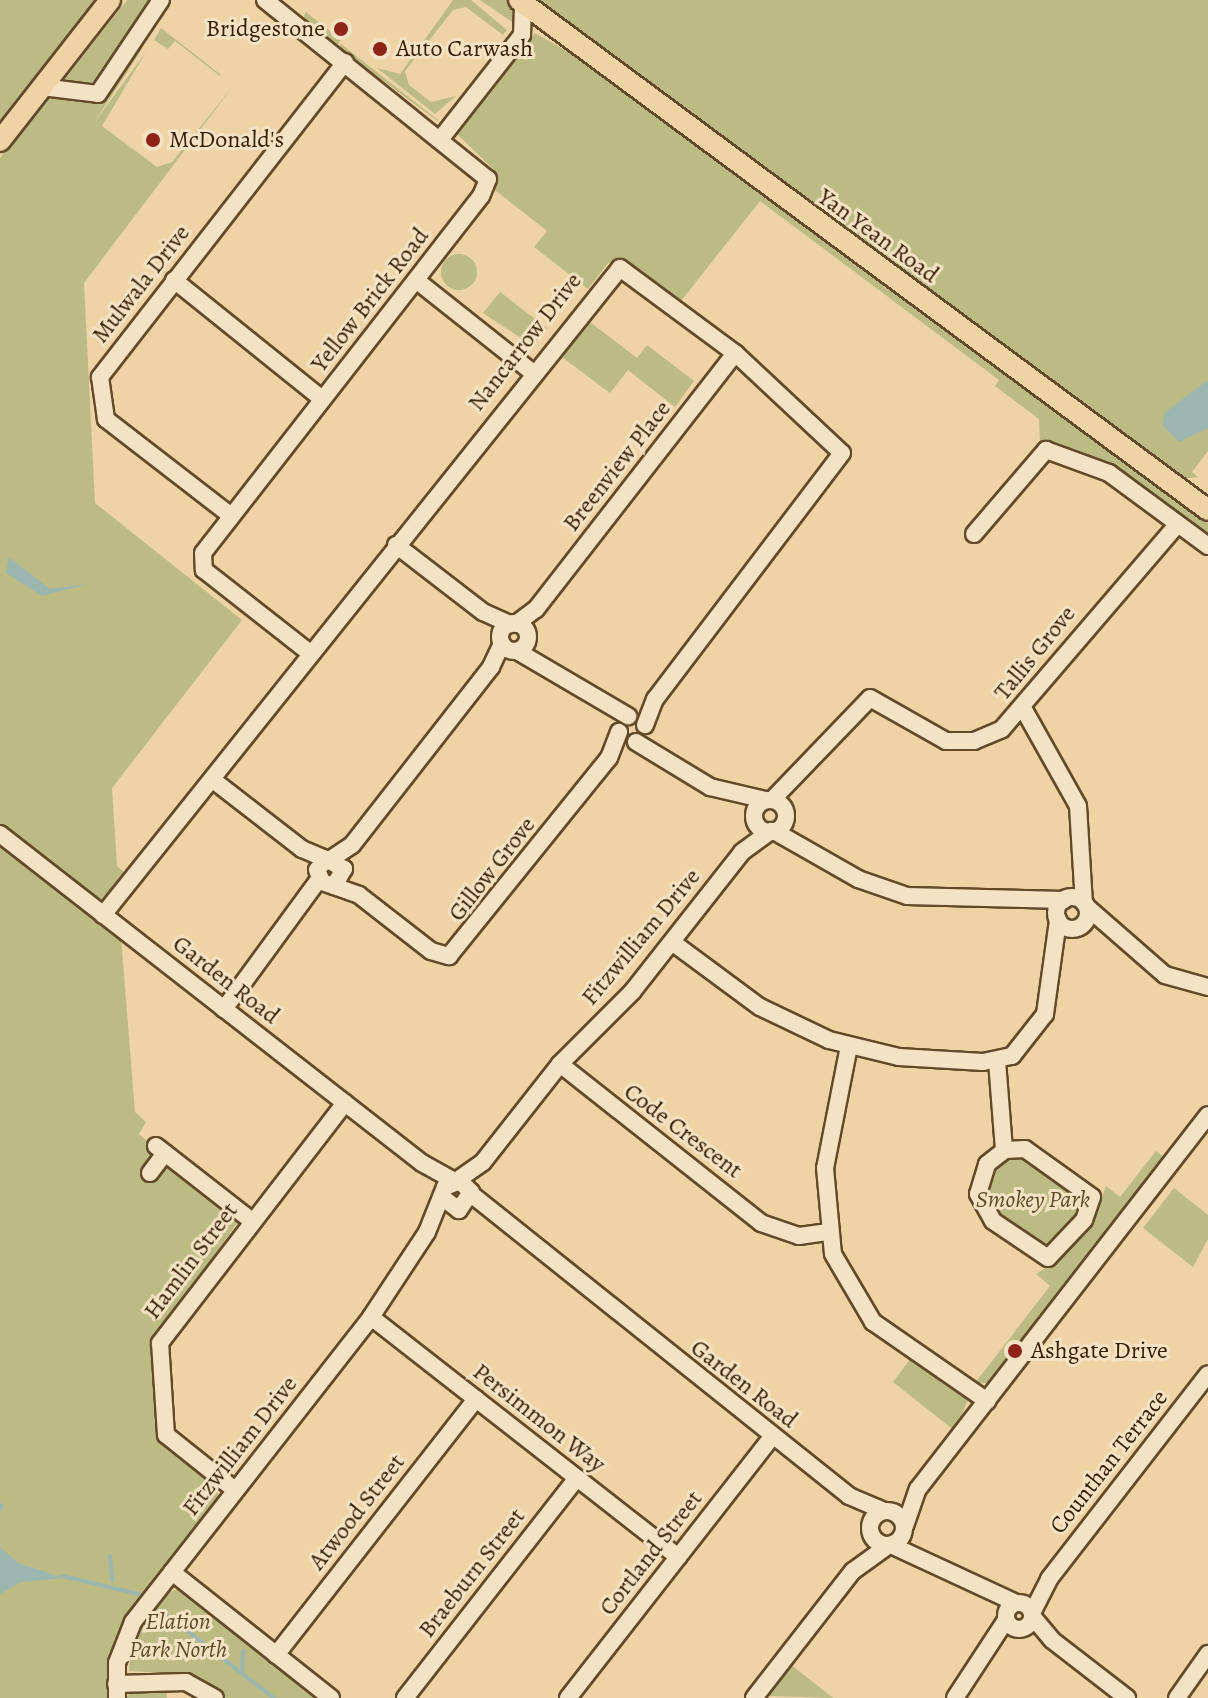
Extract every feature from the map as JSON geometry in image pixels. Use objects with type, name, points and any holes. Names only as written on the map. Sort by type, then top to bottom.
[{"type":"main road","points":[[0,141],[110,0]]},
{"type":"main road","name":"Yan Yean Road","points":[[521,2],[1208,510]]},
{"type":"street","points":[[42,87],[98,94],[161,0]]},
{"type":"street","name":"Yellow Brick Road","points":[[265,0],[442,137],[485,173],[487,184],[203,553],[204,570],[311,654]]},
{"type":"street","points":[[521,2],[522,35]]},
{"type":"street","points":[[442,137],[522,35],[536,28],[563,33]]},
{"type":"street","name":"Mulwala Drive","points":[[230,515],[102,412],[102,373],[345,62]]},
{"type":"street","name":"Nancarrow Drive","points":[[106,917],[532,372],[620,268],[735,353],[842,453],[632,729]]},
{"type":"street","points":[[174,280],[322,399]]},
{"type":"street","points":[[416,280],[532,372]]},
{"type":"street","name":"Breenview Place","points":[[224,1009],[735,353]]},
{"type":"street","points":[[974,534],[1046,450],[1109,473],[1208,546]]},
{"type":"street","name":"Tallis Grove","points":[[755,818],[769,800],[800,778],[870,698],[932,736],[960,743],[989,737],[1019,714],[1178,524]]},
{"type":"street","points":[[396,545],[661,752],[730,794],[773,831],[806,843],[846,872],[907,896],[1018,898],[1061,908],[1085,905]]},
{"type":"street","points":[[1019,714],[1044,743],[1078,806],[1085,905],[1079,927],[1057,957]]},
{"type":"street","name":"Gillow Grove","points":[[213,780],[359,895],[449,956],[632,729]]},
{"type":"street","name":"Tallis Grove","points":[[773,831],[800,778]]},
{"type":"street","points":[[730,794],[769,800],[785,812],[806,843]]},
{"type":"street","name":"Fitzwilliam Drive","points":[[427,1232],[466,1201],[483,1162],[560,1064],[672,942],[742,852],[755,818]]},
{"type":"street","name":"Fitzwilliam Drive","points":[[742,852],[773,831]]},
{"type":"street","name":"Garden Road","points":[[0,834],[422,1163],[455,1181],[466,1201],[496,1221],[849,1496],[885,1511],[905,1527],[922,1553]]},
{"type":"street","points":[[672,942],[760,1007],[849,1046],[922,1060],[997,1061],[1012,1056],[1045,1014],[1057,957],[1061,908],[1082,860]]},
{"type":"street","points":[[1085,905],[1115,937],[1165,975],[1208,987]]},
{"type":"street","points":[[1061,908],[1079,927],[1115,937]]},
{"type":"street","points":[[849,1046],[825,1168],[827,1232],[842,1276],[873,1322],[987,1401]]},
{"type":"street","points":[[997,1061],[1004,1150],[981,1175],[981,1204],[1028,1249],[1052,1257],[1090,1212],[1092,1197],[1036,1151],[1004,1150]]},
{"type":"street","name":"Code Crescent","points":[[560,1064],[761,1223],[799,1236],[827,1232]]},
{"type":"street","name":"Hamlin Street","points":[[235,1490],[166,1435],[159,1346],[345,1103]]},
{"type":"street","points":[[754,1698],[853,1571],[870,1528],[885,1511],[918,1489],[1208,1115]]},
{"type":"street","points":[[150,1173],[161,1150],[252,1221]]},
{"type":"street","name":"Fitzwilliam Drive","points":[[116,1691],[119,1651],[140,1612],[371,1317],[427,1232],[442,1196],[455,1181],[483,1162]]},
{"type":"street","name":"Garden Road","points":[[422,1163],[442,1196]]},
{"type":"street","points":[[442,1196],[466,1201]]},
{"type":"street","name":"Persimmon Way","points":[[371,1317],[678,1557]]},
{"type":"street","name":"Counthan Terrace","points":[[955,1698],[1208,1374]]},
{"type":"street","name":"Atwood Street","points":[[276,1655],[476,1399]]},
{"type":"street","name":"Cortland Street","points":[[568,1698],[772,1437]]},
{"type":"street","name":"Braeburn Street","points":[[405,1698],[577,1478]]},
{"type":"street","points":[[853,1571],[890,1545],[905,1527],[918,1489]]},
{"type":"street","name":"Garden Road","points":[[849,1496],[870,1528],[890,1545]]},
{"type":"street","points":[[890,1545],[922,1553],[984,1590],[1127,1698]]},
{"type":"street","points":[[172,1572],[331,1698]]},
{"type":"street","points":[[1177,1698],[1208,1654]]},
{"type":"street","points":[[116,1691],[186,1682],[215,1698]]},
{"type":"green space","points":[[0,0],[104,0],[0,133]]},
{"type":"green space","points":[[127,0],[154,0],[98,87],[62,83]]},
{"type":"green space","points":[[453,0],[471,0],[507,30],[503,35],[466,7],[453,10],[405,71],[409,85],[431,102],[456,96],[435,114],[377,68],[400,74]]},
{"type":"green space","points":[[480,0],[509,0],[522,18],[518,26]]},
{"type":"green space","points":[[531,0],[1208,0],[1208,451],[1192,472],[1198,477],[1180,479],[838,228],[831,207],[808,204]]},
{"type":"green space","points":[[306,12],[341,40],[337,45],[302,20]]},
{"type":"green space","points":[[161,28],[221,75],[175,41],[168,49],[154,40]]},
{"type":"green space","points":[[535,33],[607,74],[1208,523],[1208,539],[1040,444],[1039,419],[995,386],[999,380],[760,201],[681,301],[625,259],[608,263],[588,289],[534,247],[547,231],[495,190],[494,170],[457,134]]},
{"type":"green space","points":[[341,44],[438,120],[439,122],[339,48]]},
{"type":"green space","points":[[136,49],[142,49],[94,123],[146,52],[102,126],[157,167],[172,162],[234,85],[84,283],[95,503],[242,620],[112,788],[117,866],[129,876],[99,901],[0,826],[0,158],[48,98],[91,101]]},
{"type":"green space","points":[[459,254],[472,259],[477,272],[472,285],[459,290],[446,285],[441,272],[446,259]]},
{"type":"green space","points":[[500,292],[547,328],[533,346],[483,313]]},
{"type":"green space","points":[[590,322],[637,358],[647,345],[694,381],[675,407],[628,370],[610,393],[562,357]]},
{"type":"green space","points":[[0,843],[121,937],[135,1112],[146,1122],[139,1134],[152,1145],[153,1157],[237,1223],[152,1344],[157,1435],[212,1481],[219,1497],[119,1633],[110,1698],[0,1698]]},
{"type":"green space","points":[[1156,1151],[1166,1159],[1061,1294],[991,1383],[975,1383],[1050,1286],[1036,1274],[1060,1259],[1097,1211],[1106,1186],[1120,1197]]},
{"type":"green space","name":"Smokey Park","points":[[1023,1154],[1080,1191],[1086,1204],[1053,1250],[1037,1249],[987,1205],[985,1179],[1003,1158]]},
{"type":"green space","points":[[1174,1188],[1208,1215],[1208,1239],[1193,1267],[1143,1228]]},
{"type":"green space","points":[[914,1354],[969,1397],[955,1431],[893,1382]]},
{"type":"green space","name":"Elation Park North","points":[[179,1589],[320,1698],[226,1698],[186,1674],[129,1671],[133,1635],[162,1594]]},
{"type":"green space","points":[[790,1664],[833,1698],[769,1696]]},
{"type":"green space","points":[[166,1688],[167,1698],[125,1698],[134,1690]]},
{"type":"water","points":[[1208,380],[1208,428],[1179,442],[1163,426],[1164,413]]},
{"type":"water","points":[[9,557],[50,589],[87,584],[42,596],[6,573]]},
{"type":"water","points":[[0,1547],[18,1563],[64,1578],[21,1582],[0,1594]]},
{"type":"waterway","points":[[0,1509],[2,1505]]},
{"type":"waterway","points":[[110,1556],[112,1581]]},
{"type":"waterway","points":[[62,1576],[139,1594]]},
{"type":"waterway","points":[[160,1610],[274,1698]]},
{"type":"waterway","points":[[242,1672],[243,1651]]},
{"type":"place","name":"Bridgestone","points":[[341,29]]},
{"type":"place","name":"Auto Carwash","points":[[380,49]]},
{"type":"place","name":"McDonald's","points":[[153,140]]},
{"type":"place","name":"Ashgate Drive","points":[[1015,1351]]}]
